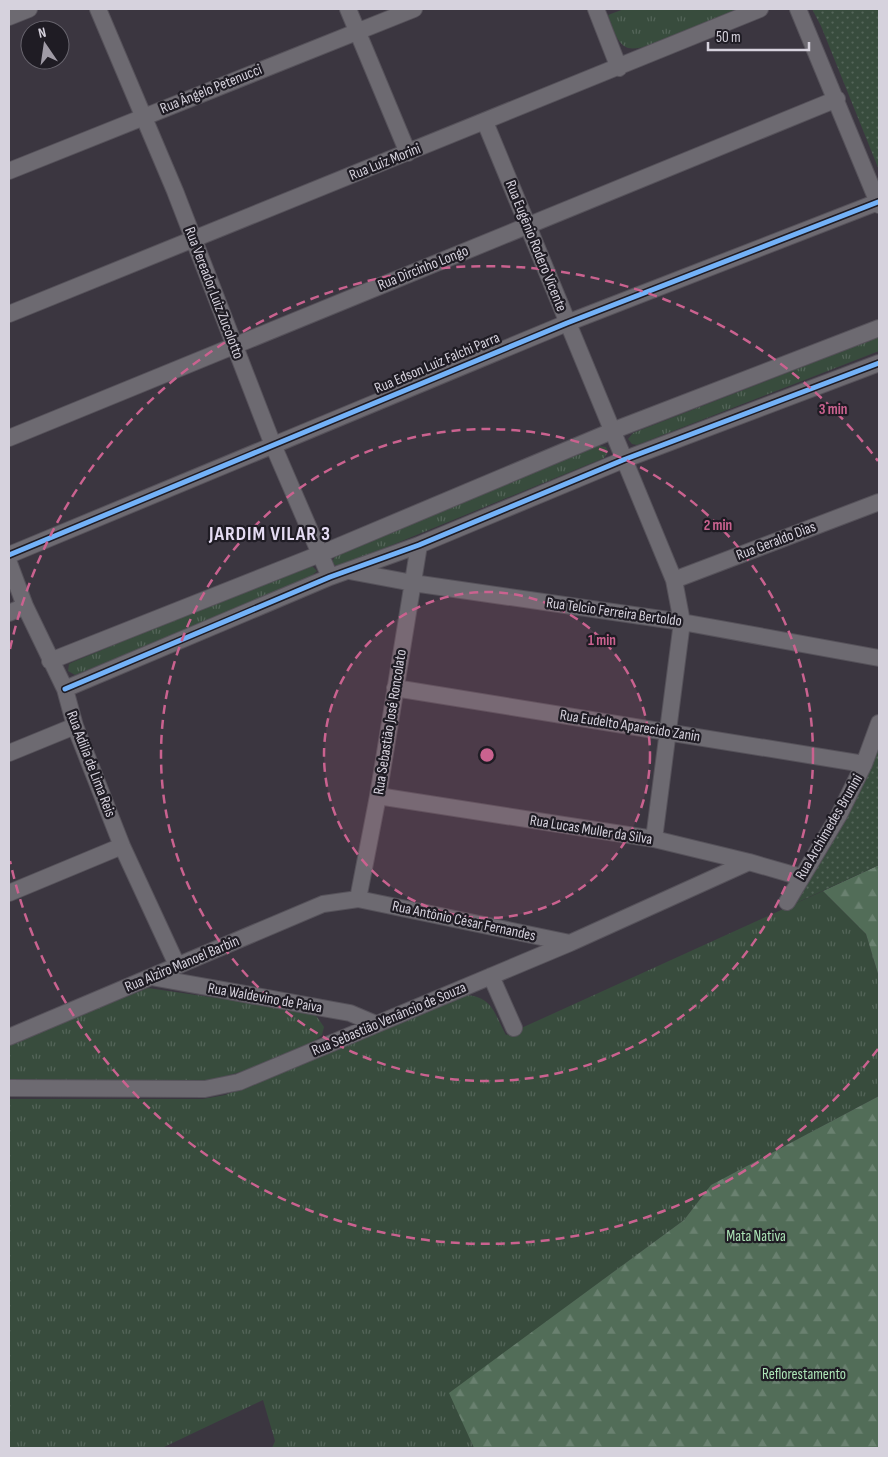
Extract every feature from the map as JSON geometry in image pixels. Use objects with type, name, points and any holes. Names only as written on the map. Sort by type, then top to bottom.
[{"type":"street","points":[[9,17],[29,9]]},
{"type":"street","name":"Rua Vereador Luiz Zucolotto","points":[[98,9],[194,240],[273,445],[330,577]]},
{"type":"street","points":[[348,9],[408,153]]},
{"type":"street","name":"Rua Ângelo Petenucci","points":[[9,171],[414,9]]},
{"type":"street","points":[[596,9],[619,68]]},
{"type":"street","name":"Rua Luiz Morini","points":[[9,314],[619,68],[760,9]]},
{"type":"street","points":[[798,9],[879,204]]},
{"type":"street","name":"Rua Dircinho Longo","points":[[9,438],[234,344],[837,99]]},
{"type":"street","name":"Rua Eugênio Rodero Vicente","points":[[485,122],[674,580],[682,622],[654,839]]},
{"type":"street","name":"Rua Edson Luiz Falchi Parra","points":[[9,555],[567,323],[879,204]]},
{"type":"street","points":[[50,661],[320,554],[612,432],[879,328]]},
{"type":"street","points":[[64,689],[330,577],[419,545],[623,460],[879,363]]},
{"type":"street","name":"Rua Geraldo Dias","points":[[674,580],[879,502]]},
{"type":"street","name":"Rua Sebastião José Roncolato","points":[[358,899],[378,796],[419,545]]},
{"type":"street","name":"Rua Adilia de Lima Reis","points":[[9,563],[25,606],[64,689],[75,726],[122,846],[177,965]]},
{"type":"street","name":"Rua Telcio Ferreira Bertoldo","points":[[349,570],[413,583],[682,622],[879,658]]},
{"type":"street","points":[[9,613],[25,606]]},
{"type":"street","name":"Rua Eudelto Aparecido Zanin","points":[[395,688],[864,764]]},
{"type":"street","name":"Rua Archimedes Brunini","points":[[787,902],[839,814],[864,764],[879,723]]},
{"type":"street","points":[[9,754],[75,726]]},
{"type":"street","name":"Rua Lucas Muller da Silva","points":[[378,796],[654,839],[749,862],[801,877]]},
{"type":"street","points":[[9,893],[122,846]]},
{"type":"street","name":"Rua Sebastião Venâncio de Souza","points":[[9,1088],[205,1089],[239,1082],[570,943],[749,862]]},
{"type":"street","name":"Rua Antônio César Fernandes","points":[[358,899],[570,943]]},
{"type":"street","name":"Rua Alziro Manoel Barbin","points":[[9,1037],[324,904],[358,899]]},
{"type":"street","points":[[492,976],[514,1028]]},
{"type":"street","name":"Rua Waldevino de Paiva","points":[[151,977],[350,1013],[376,1024]]},
{"type":"green space","points":[[624,9],[737,9],[665,40],[637,48],[628,48],[620,43],[608,15]]},
{"type":"green space","points":[[812,9],[879,9],[879,170],[821,26]]},
{"type":"green space","points":[[879,337],[879,351],[637,445],[632,444],[628,439],[633,433]]},
{"type":"green space","points":[[599,446],[606,447],[608,452],[604,458],[341,566],[335,565],[332,562],[337,553]]},
{"type":"green space","points":[[304,566],[312,566],[317,571],[308,579],[75,675],[68,671],[69,664],[73,662]]},
{"type":"green space","points":[[879,746],[879,865],[794,904],[822,860]]},
{"type":"green space","points":[[879,865],[879,977],[866,934],[823,891]]},
{"type":"green space","points":[[823,891],[866,934],[879,977],[879,1096],[711,1185],[684,1220],[450,1393],[474,1448],[272,1448],[275,1441],[263,1400],[162,1448],[9,1448],[9,1099],[203,1099],[225,1095],[467,995],[488,1003],[496,1014],[506,1035]]},
{"type":"green space","points":[[148,988],[300,1010],[315,1014],[324,1027],[322,1035],[313,1042],[244,1071],[207,1081],[9,1083],[9,1044]]},
{"type":"green space","name":"Mata Nativa","points":[[879,1096],[879,1448],[474,1448],[449,1393],[684,1220],[711,1185]]},
{"type":"cycle path","points":[[9,555],[567,323],[878,202]]},
{"type":"cycle path","points":[[65,689],[330,577],[419,545],[623,460],[879,363]]},
{"type":"district","name":"JARDIM VILAR 3","points":[[270,534]]},
{"type":"park label","name":"Reflorestamento","points":[[804,1374]]}]
